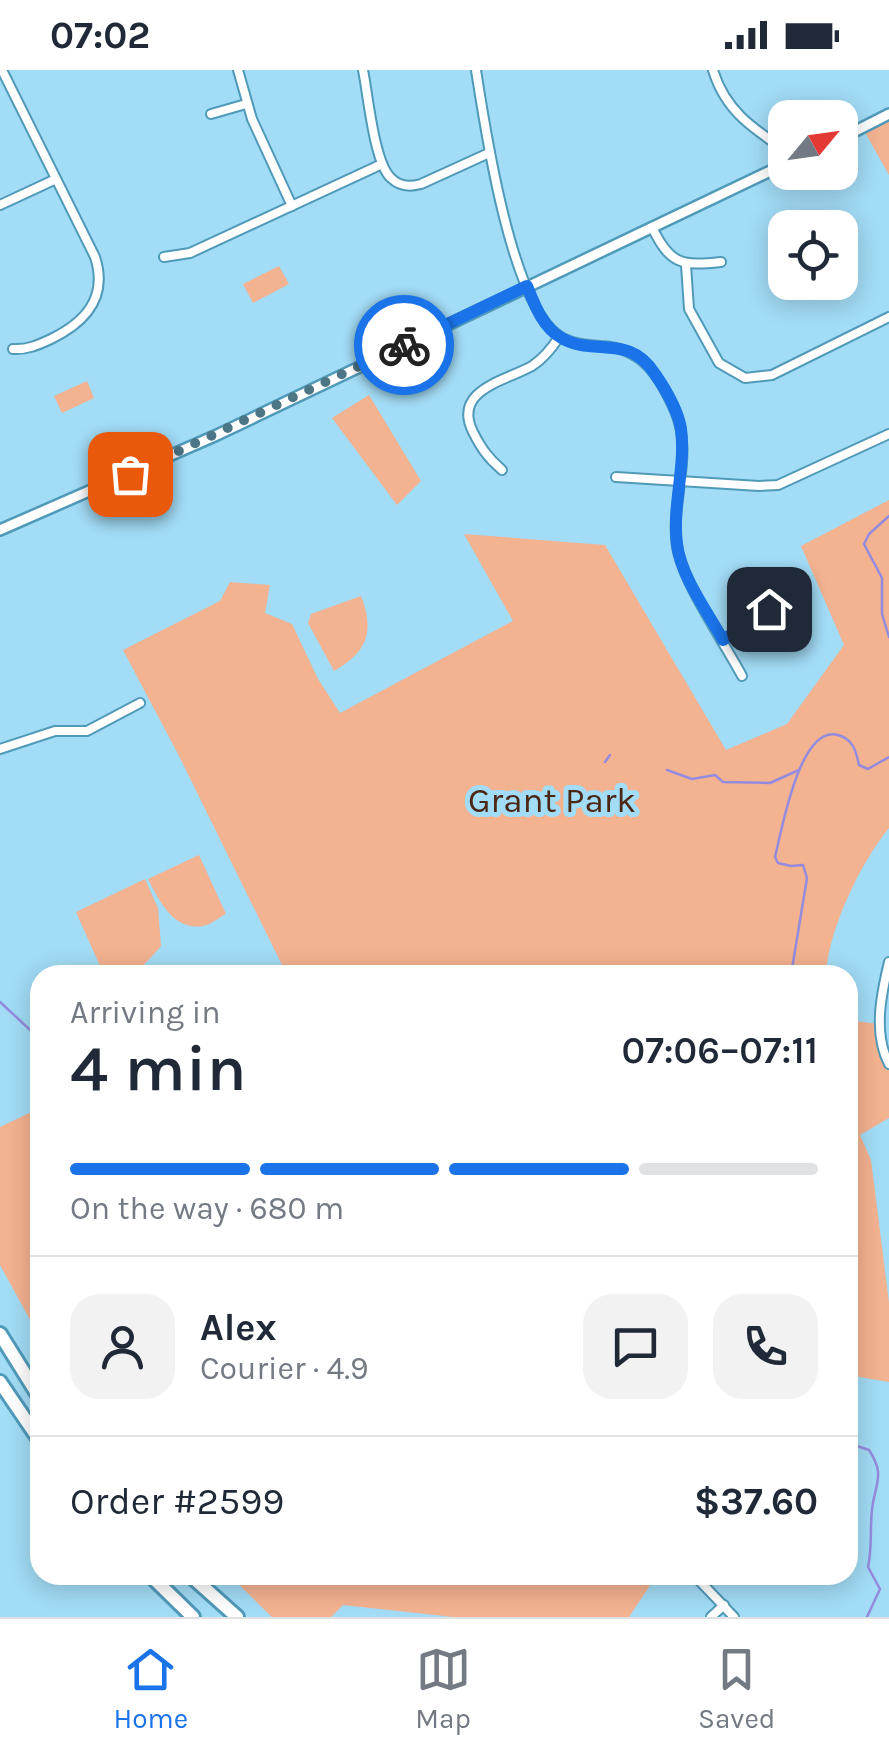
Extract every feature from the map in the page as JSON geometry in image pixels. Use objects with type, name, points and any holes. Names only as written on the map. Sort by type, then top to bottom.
[{"type":"highway","points":[[0,1334],[30,1382]]},
{"type":"highway","points":[[0,1382],[30,1426]]},
{"type":"highway","points":[[160,1585],[193,1617]]},
{"type":"highway","points":[[201,1585],[237,1617]]},
{"type":"street","points":[[2,70],[95,256],[99,290],[93,306],[78,325],[34,347],[12,349]]},
{"type":"street","points":[[238,70],[246,104],[292,206]]},
{"type":"street","points":[[363,70],[382,164],[397,183],[415,186],[489,152]]},
{"type":"street","points":[[476,70],[500,201],[540,316],[559,336],[635,354],[650,366],[680,426],[680,558],[742,676]]},
{"type":"street","points":[[713,70],[720,90],[740,119],[768,138]]},
{"type":"street","points":[[211,114],[246,104]]},
{"type":"street","points":[[858,129],[889,114]]},
{"type":"street","points":[[164,257],[190,253],[382,164]]},
{"type":"street","points":[[0,530],[217,435],[768,172]]},
{"type":"street","points":[[0,205],[56,179]]},
{"type":"street","points":[[652,228],[664,251],[686,265],[721,262]]},
{"type":"street","points":[[686,265],[690,308],[720,363],[744,378],[772,375],[889,317]]},
{"type":"street","points":[[502,470],[485,454],[468,424],[469,405],[479,392],[538,362],[559,336]]},
{"type":"street","points":[[616,476],[778,485],[889,434]]},
{"type":"street","points":[[723,640],[758,619],[774,602]]},
{"type":"street","points":[[0,749],[55,731],[87,731],[140,703]]},
{"type":"street","points":[[889,962],[879,1033],[889,1064]]},
{"type":"street","points":[[704,1585],[734,1617]]},
{"type":"street","points":[[711,1617],[724,1605]]},
{"type":"green space","points":[[889,114],[889,175],[862,127]]},
{"type":"green space","points":[[279,266],[289,284],[253,303],[243,284]]},
{"type":"green space","points":[[87,381],[94,398],[62,413],[54,396]]},
{"type":"green space","points":[[369,395],[421,481],[397,505],[332,418]]},
{"type":"green space","name":"Grant Park","points":[[889,500],[889,828],[848,897],[827,965],[282,965],[123,650],[220,601],[230,582],[270,585],[265,613],[292,624],[318,679],[340,713],[513,621],[464,534],[605,545],[726,750],[787,724],[844,645],[801,546]]},
{"type":"green space","points":[[361,596],[367,620],[365,640],[354,656],[334,671],[308,623],[311,614]]},
{"type":"green space","points":[[199,855],[226,914],[206,925],[192,926],[168,912],[148,879]]},
{"type":"green space","points":[[145,879],[158,908],[161,946],[143,965],[100,965],[76,912]]},
{"type":"green space","points":[[858,1021],[879,1024],[889,1064],[889,1118],[860,1135],[871,1160],[889,1303],[889,1382],[858,1377]]},
{"type":"green space","points":[[30,1113],[30,1320],[0,1265],[0,1127]]},
{"type":"green space","points":[[239,1585],[650,1585],[629,1617],[453,1617],[343,1605],[331,1617],[272,1617]]},
{"type":"waterway","points":[[889,516],[864,544],[882,578],[882,614],[889,637]]},
{"type":"waterway","points":[[793,965],[807,878],[803,865],[778,863],[775,857],[803,761],[813,745],[825,736],[838,735],[855,750],[859,765],[868,769],[889,757]]},
{"type":"waterway","points":[[605,762],[610,755]]},
{"type":"waterway","points":[[667,770],[692,779],[715,775],[723,782],[770,783],[799,770]]},
{"type":"waterway","points":[[0,1002],[30,1030]]},
{"type":"waterway","points":[[858,1446],[869,1450],[878,1471],[868,1567],[880,1589],[867,1617]]},
{"type":"way so far","points":[[130,474],[404,345]]},
{"type":"route","points":[[404,345],[527,286],[540,316],[559,336],[577,343],[620,348],[644,360],[677,414],[682,434],[676,536],[686,571],[723,640],[769,609]]}]
